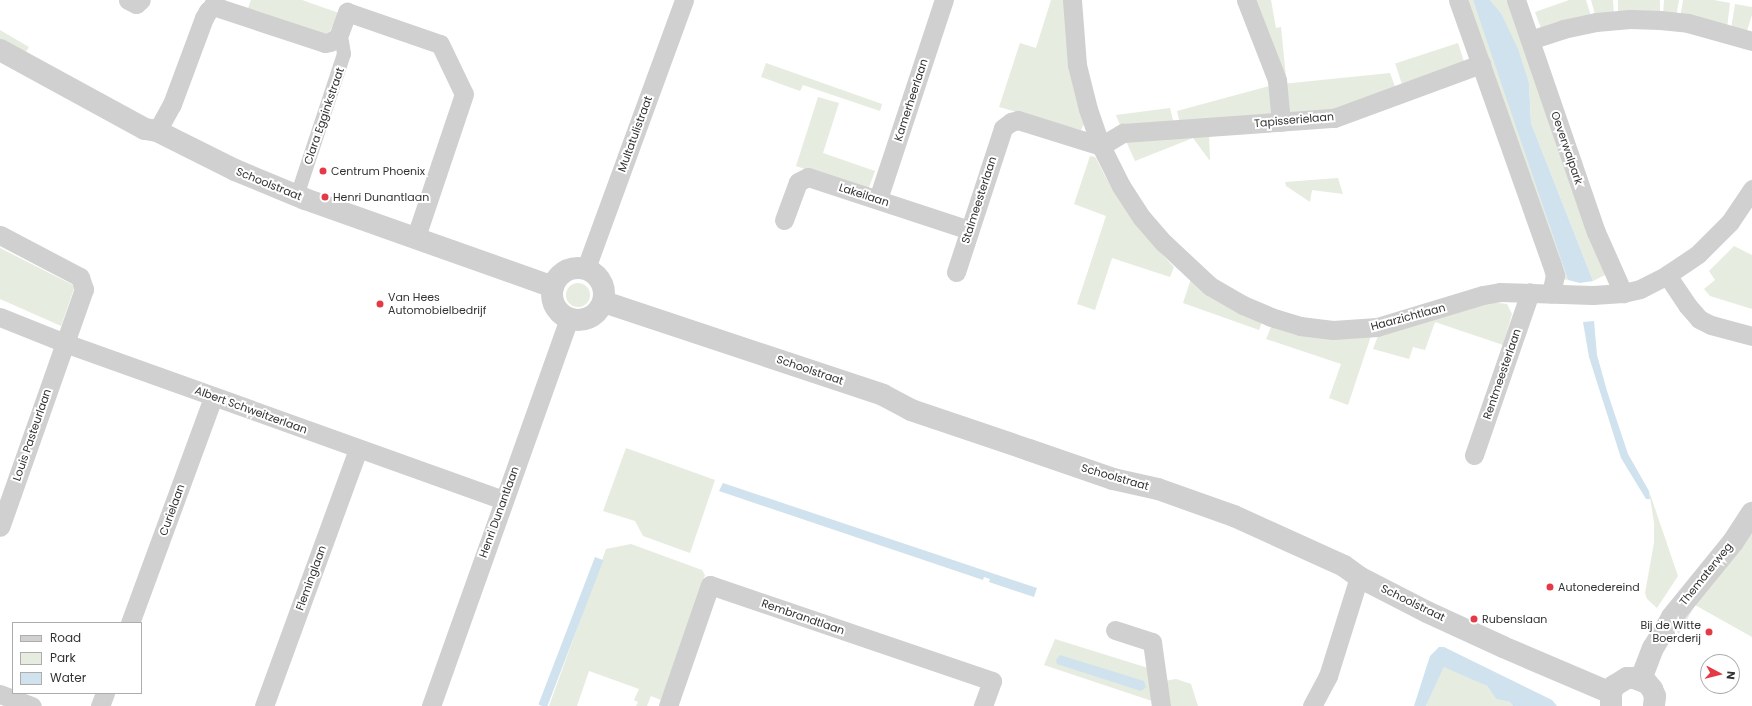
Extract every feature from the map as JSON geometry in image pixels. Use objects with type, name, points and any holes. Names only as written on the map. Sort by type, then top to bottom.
[{"type":"street","name":"Multatulistraat","points":[[586,268],[684,0]]},
{"type":"street","name":"Kamerheerlaan","points":[[878,199],[944,0]]},
{"type":"street","name":"Haarzichtlaan","points":[[1072,0],[1077,65],[1088,109],[1101,146],[1121,186],[1142,218],[1182,262],[1210,286],[1243,305],[1271,317],[1300,326],[1333,330],[1377,327],[1483,295],[1500,292],[1551,294],[1623,293],[1640,289],[1667,275],[1698,254],[1730,222],[1752,189]]},
{"type":"street","points":[[1246,0],[1277,80],[1280,122]]},
{"type":"street","points":[[1458,0],[1552,262],[1555,275],[1551,294]]},
{"type":"street","name":"Oeverwalpark","points":[[1516,0],[1596,232],[1623,293]]},
{"type":"street","points":[[157,131],[172,104],[204,18],[214,3],[325,43],[338,37],[347,12],[440,44],[464,94],[416,237]]},
{"type":"street","points":[[1530,40],[1563,29],[1596,22],[1630,19],[1688,23],[1752,41]]},
{"type":"street","name":"Clara Egginkstraat","points":[[297,196],[344,54],[342,42],[338,37]]},
{"type":"street","name":"Schoolstraat","points":[[0,50],[145,129],[157,131],[234,170],[297,196],[416,237],[553,287]]},
{"type":"street","name":"Tapisserielaan","points":[[1101,146],[1123,134],[1334,118],[1481,64]]},
{"type":"street","name":"Stalmeesterlaan","points":[[956,272],[1003,128],[1011,122],[1018,120],[1101,146]]},
{"type":"street","name":"Lakeilaan","points":[[784,220],[798,182],[808,177],[969,230]]},
{"type":"street","name":"Louis Pasteurlaan","points":[[0,235],[80,277],[84,289],[0,527]]},
{"type":"street","points":[[586,268],[593,272],[604,285],[604,302],[600,309],[590,317],[577,320],[569,318],[561,314],[555,306],[552,296],[553,287],[556,279],[569,269],[586,268]]},
{"type":"street","points":[[1667,275],[1686,304],[1699,319],[1711,325],[1752,336]]},
{"type":"street","name":"Rentmeesterlaan","points":[[1474,455],[1530,292]]},
{"type":"street","name":"Schoolstraat","points":[[604,302],[883,395],[911,410],[1036,453],[1114,479],[1158,489],[1234,516],[1344,566],[1359,577],[1611,700]]},
{"type":"street","name":"Albert Schweitzerlaan","points":[[0,317],[65,343],[213,397],[504,500]]},
{"type":"street","name":"Henri Dunantlaan","points":[[431,706],[569,318]]},
{"type":"street","name":"Curielaan","points":[[130,622],[213,397]]},
{"type":"street","name":"Fleminglaan","points":[[264,706],[358,449]]},
{"type":"street","name":"Thematerweg","points":[[1641,679],[1653,648],[1672,617],[1733,542],[1752,514]]},
{"type":"street","points":[[1312,706],[1328,676],[1359,577]]},
{"type":"street","name":"Rembrandtlaan","points":[[668,706],[710,586],[992,681],[983,706]]},
{"type":"street","points":[[1115,630],[1152,642],[1161,706]]},
{"type":"street","points":[[1611,700],[1614,686],[1627,678],[1641,679],[1652,689],[1655,696],[1654,706]]},
{"type":"street","points":[[0,694],[32,706]]},
{"type":"street","points":[[100,706],[105,694]]},
{"type":"green space","points":[[251,0],[302,0],[339,13],[329,33],[324,34],[247,11]]},
{"type":"green space","points":[[1051,0],[1064,0],[1084,124],[1081,130],[999,107],[1020,43],[1036,48]]},
{"type":"green space","points":[[1251,0],[1271,0],[1276,28],[1281,27],[1286,77],[1279,77]]},
{"type":"green space","points":[[1464,0],[1473,0],[1568,280],[1563,279]]},
{"type":"green space","points":[[1490,0],[1510,0],[1607,274],[1593,281],[1531,123],[1529,83],[1501,13]]},
{"type":"green space","points":[[1569,0],[1586,0],[1592,19],[1542,31],[1535,12]]},
{"type":"green space","points":[[1591,0],[1613,0],[1614,16],[1596,18]]},
{"type":"green space","points":[[1618,0],[1660,0],[1660,16],[1618,16]]},
{"type":"green space","points":[[1664,0],[1679,0],[1676,17],[1663,16]]},
{"type":"green space","points":[[1683,0],[1714,0],[1730,3],[1727,28],[1680,18]]},
{"type":"green space","points":[[1735,4],[1752,7],[1752,15],[1746,34],[1731,29]]},
{"type":"green space","points":[[0,30],[29,47],[24,55],[0,42]]},
{"type":"green space","points":[[1458,43],[1465,65],[1402,85],[1395,63]]},
{"type":"green space","points":[[766,63],[882,104],[880,111],[803,85],[800,91],[761,77]]},
{"type":"green space","points":[[1390,73],[1397,92],[1336,113],[1289,115],[1282,84]]},
{"type":"green space","points":[[1273,85],[1272,114],[1180,124],[1177,111]]},
{"type":"green space","points":[[818,97],[839,103],[823,153],[875,171],[868,190],[796,166]]},
{"type":"green space","points":[[1170,108],[1174,124],[1122,130],[1116,115]]},
{"type":"green space","points":[[1209,132],[1210,161],[1193,138],[1135,161],[1125,139]]},
{"type":"green space","points":[[1090,156],[1095,157],[1123,205],[1156,248],[1174,267],[1170,277],[1112,258],[1095,310],[1077,304],[1106,216],[1074,204]]},
{"type":"green space","points":[[1338,178],[1343,194],[1312,190],[1310,202],[1286,186],[1285,182]]},
{"type":"green space","points":[[1734,246],[1752,255],[1752,309],[1710,296],[1704,289],[1715,280],[1709,271]]},
{"type":"green space","points":[[0,248],[75,286],[61,326],[0,299]]},
{"type":"green space","points":[[1191,279],[1262,322],[1259,330],[1183,303]]},
{"type":"green space","points":[[578,283],[586,287],[590,295],[586,303],[578,307],[570,303],[566,295],[570,287]]},
{"type":"green space","points":[[1490,302],[1507,304],[1512,314],[1503,345],[1435,322],[1425,350],[1413,347],[1409,359],[1373,349],[1378,336]]},
{"type":"green space","points":[[1271,327],[1371,336],[1348,405],[1329,398],[1341,364],[1266,339]]},
{"type":"green space","points":[[626,448],[715,480],[690,553],[643,536],[635,521],[603,511]]},
{"type":"green space","points":[[1649,491],[1678,576],[1657,608],[1647,599],[1645,593],[1654,543],[1654,523]]},
{"type":"green space","points":[[1752,529],[1752,637],[1695,605],[1679,634],[1672,627]]},
{"type":"green space","points":[[631,544],[702,570],[705,575],[661,700],[651,696],[647,706],[636,706],[638,702],[634,700],[639,689],[589,671],[577,706],[549,706],[606,549]]},
{"type":"green space","points":[[1055,639],[1148,668],[1152,701],[1044,665]]},
{"type":"green space","points":[[1444,667],[1448,667],[1487,686],[1496,699],[1510,702],[1513,706],[1426,706]]},
{"type":"green space","points":[[1176,679],[1191,684],[1198,706],[1168,706],[1164,681]]},
{"type":"water","points":[[1473,0],[1490,0],[1501,13],[1518,49],[1529,83],[1531,123],[1593,281],[1580,283],[1568,280]]},
{"type":"water","points":[[1594,321],[1597,355],[1607,391],[1628,454],[1649,491],[1650,499],[1646,499],[1621,458],[1589,357],[1583,322]]},
{"type":"water","points":[[723,483],[1037,588],[1034,597],[989,582],[990,579],[984,577],[983,580],[719,491]]},
{"type":"water","points":[[595,557],[603,560],[547,706],[538,705]]},
{"type":"water","points":[[1439,647],[1444,647],[1552,700],[1557,706],[1513,706],[1510,702],[1496,699],[1487,686],[1444,667],[1426,706],[1414,706],[1430,656]]},
{"type":"water","points":[[1060,655],[1144,681],[1146,687],[1141,691],[1057,664],[1056,660]]},
{"type":"place","name":"Centrum Phoenix","points":[[323,171]]},
{"type":"place","name":"Henri Dunantlaan","points":[[325,197]]},
{"type":"place","name":"Van Hees Automobielbedrijf","points":[[380,304]]},
{"type":"place","name":"Autonedereind","points":[[1550,587]]},
{"type":"place","name":"Rubenslaan","points":[[1474,619]]},
{"type":"place","name":"Bij de Witte Boerderij","points":[[1709,632]]}]
